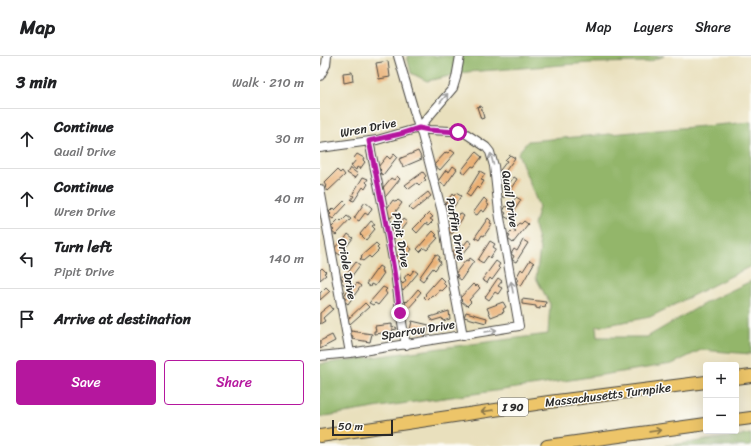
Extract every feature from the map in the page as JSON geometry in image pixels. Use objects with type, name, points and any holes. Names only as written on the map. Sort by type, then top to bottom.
[{"type":"highway","points":[[739,378],[751,376]]},
{"type":"highway","name":"Massachusetts Turnpike","points":[[320,436],[549,402],[703,382]]},
{"type":"highway","points":[[739,420],[751,418]]},
{"type":"highway","points":[[547,446],[703,424]]},
{"type":"street","points":[[320,76],[326,65],[327,56]]},
{"type":"street","name":"Puffin Drive","points":[[398,56],[422,135],[442,212],[463,336]]},
{"type":"street","points":[[419,128],[453,88],[460,56]]},
{"type":"street","name":"Wren Drive","points":[[320,148],[369,141],[419,128]]},
{"type":"street","name":"Quail Drive","points":[[419,128],[465,133],[482,144],[490,152],[494,166],[499,212],[518,326]]},
{"type":"street","name":"Pipit Drive","points":[[369,141],[384,213],[406,344]]},
{"type":"street","name":"Oriole Drive","points":[[320,189],[350,353]]},
{"type":"street","name":"Sparrow Drive","points":[[320,356],[463,336],[518,326]]},
{"type":"green space","points":[[407,56],[664,56],[648,62],[590,63],[467,72],[427,81],[411,73]]},
{"type":"green space","points":[[751,122],[751,266],[650,317],[596,327],[597,337],[647,337],[707,302],[751,281],[751,354],[701,350],[672,364],[320,417],[320,364],[548,334],[550,304],[536,278],[540,249],[534,225],[539,207],[518,153],[528,141]]},
{"type":"green space","points":[[751,434],[751,446],[665,446]]},
{"type":"building","points":[[388,61],[390,77],[379,79],[376,63]]},
{"type":"building","points":[[352,72],[353,81],[344,83],[343,73]]},
{"type":"building","points":[[481,106],[484,118],[481,119],[477,107]]},
{"type":"building","points":[[451,150],[455,153],[440,170],[434,165],[446,152],[448,153]]},
{"type":"building","points":[[418,151],[422,159],[403,167],[399,159]]},
{"type":"building","points":[[476,152],[482,157],[474,167],[472,166],[465,174],[461,171]]},
{"type":"building","points":[[357,154],[364,158],[363,160],[365,162],[360,169],[357,167],[356,170],[351,166],[356,160],[354,158]]},
{"type":"building","points":[[394,154],[397,157],[383,175],[379,172],[381,170],[378,167],[387,156],[390,159]]},
{"type":"building","points":[[510,155],[515,158],[501,177],[497,174],[507,161],[505,160]]},
{"type":"building","points":[[453,166],[457,169],[445,186],[438,181],[446,170],[449,172]]},
{"type":"building","points":[[350,168],[358,174],[355,178],[347,173]]},
{"type":"building","points":[[337,170],[340,173],[342,171],[345,175],[328,191],[324,183]]},
{"type":"building","points":[[480,171],[485,174],[481,180],[484,181],[479,189],[477,187],[470,197],[466,194]]},
{"type":"building","points":[[423,172],[426,176],[424,178],[426,180],[419,185],[417,183],[409,189],[405,185]]},
{"type":"building","points":[[397,176],[400,179],[386,196],[383,194],[384,192],[382,189],[391,178],[394,180]]},
{"type":"building","points":[[363,177],[368,179],[366,182],[368,184],[365,189],[363,187],[354,201],[351,200],[354,196],[352,195]]},
{"type":"building","points":[[514,177],[517,179],[505,198],[500,195],[502,193],[499,191],[504,184],[507,186]]},
{"type":"building","points":[[428,192],[431,196],[413,211],[409,207]]},
{"type":"building","points":[[456,193],[461,196],[449,214],[445,211],[447,208],[444,206],[452,194],[454,196]]},
{"type":"building","points":[[516,197],[521,200],[509,219],[504,216],[506,213],[503,211],[506,206],[509,207]]},
{"type":"building","points":[[484,198],[487,201],[486,203],[489,205],[484,212],[481,210],[477,215],[473,213]]},
{"type":"building","points":[[393,200],[396,202],[398,200],[402,203],[391,218],[386,215],[385,211]]},
{"type":"building","points":[[344,201],[347,204],[333,219],[329,216],[331,214],[329,212],[333,208],[335,210]]},
{"type":"building","points":[[365,202],[372,208],[368,215],[365,213],[359,221],[354,218]]},
{"type":"building","points":[[429,213],[433,217],[430,219],[433,221],[429,225],[426,223],[417,233],[413,229]]},
{"type":"building","points":[[460,213],[464,216],[452,234],[446,228],[453,219],[456,221]]},
{"type":"building","points":[[347,216],[351,219],[336,235],[332,232],[334,230],[331,228],[339,220],[341,222]]},
{"type":"building","points":[[488,218],[492,224],[484,236],[482,235],[479,240],[475,237]]},
{"type":"building","points":[[403,219],[407,222],[394,239],[390,236],[392,234],[390,232],[395,224],[398,226]]},
{"type":"building","points":[[371,221],[375,224],[372,226],[375,229],[366,240],[360,234]]},
{"type":"building","points":[[524,221],[528,224],[513,243],[508,239],[510,236],[508,235],[511,231],[513,233],[516,231],[513,229],[519,223],[521,224]]},
{"type":"building","points":[[433,231],[437,235],[435,236],[438,238],[427,250],[424,248],[420,252],[417,249]]},
{"type":"building","points":[[348,234],[353,238],[340,255],[333,250],[340,242],[342,243]]},
{"type":"building","points":[[468,240],[472,243],[457,261],[453,258],[455,256],[452,254],[460,242],[464,245]]},
{"type":"building","points":[[523,240],[528,243],[516,262],[512,260],[514,256],[511,254],[514,249],[517,251]]},
{"type":"building","points":[[490,241],[495,244],[493,247],[496,249],[490,258],[488,256],[483,263],[478,260]]},
{"type":"building","points":[[376,243],[379,246],[377,248],[379,250],[371,258],[369,256],[363,261],[360,259],[362,257],[361,256]]},
{"type":"building","points":[[405,244],[412,249],[399,267],[395,264],[394,260],[399,254],[401,256],[405,251],[401,248]]},
{"type":"building","points":[[436,254],[440,257],[438,260],[441,262],[435,270],[433,268],[423,281],[419,278]]},
{"type":"building","points":[[470,258],[474,261],[461,280],[457,277],[458,275],[455,274],[466,260],[468,261]]},
{"type":"building","points":[[530,260],[534,263],[521,286],[516,283],[518,279],[516,278],[521,269],[523,271]]},
{"type":"building","points":[[496,261],[500,264],[498,267],[500,269],[492,280],[490,278],[487,283],[482,280]]},
{"type":"building","points":[[356,262],[360,265],[345,285],[341,282],[343,279],[341,278],[344,274],[346,275]]},
{"type":"building","points":[[379,266],[382,268],[381,271],[384,273],[375,286],[371,284],[370,287],[366,284]]},
{"type":"building","points":[[322,268],[326,272],[324,273],[326,275],[320,280],[320,270]]},
{"type":"building","points":[[414,270],[418,273],[403,291],[399,285],[401,282],[403,284],[406,280],[404,278],[408,273],[410,275]]},
{"type":"building","points":[[440,277],[446,286],[427,300],[424,297],[426,295],[425,294]]},
{"type":"building","points":[[498,278],[502,281],[498,286],[502,288],[498,294],[495,292],[489,300],[485,297]]},
{"type":"building","points":[[357,283],[361,286],[348,304],[344,301],[346,298],[344,296],[347,291],[349,293]]},
{"type":"building","points":[[473,284],[480,288],[469,300],[471,302],[467,306],[461,301],[462,300],[460,298]]},
{"type":"building","points":[[326,287],[330,291],[320,300],[320,293]]},
{"type":"building","points":[[383,287],[387,289],[385,291],[387,294],[378,305],[375,303],[373,305],[369,303]]},
{"type":"building","points":[[418,289],[421,292],[407,310],[403,307],[406,303],[405,302],[407,302]]},
{"type":"building","points":[[522,299],[546,302],[545,307],[540,306],[540,309],[536,308],[536,306],[522,304]]},
{"type":"building","points":[[503,302],[506,307],[503,309],[504,312],[491,317],[487,308]]},
{"type":"building","points":[[365,303],[369,307],[350,324],[347,320]]},
{"type":"building","points":[[330,305],[333,309],[323,318],[325,321],[320,324],[320,313]]},
{"type":"building","points":[[449,311],[450,319],[443,321],[442,318],[432,321],[430,317]]},
{"type":"building","points":[[466,312],[487,318],[486,323],[464,317]]},
{"type":"building","points":[[412,321],[429,325],[427,334],[410,330]]},
{"type":"building","points":[[392,324],[392,328],[396,327],[397,329],[392,330],[393,332],[374,334],[374,331],[376,331],[375,326]]},
{"type":"building","points":[[351,331],[372,334],[370,342],[352,339],[353,336],[350,335]]},
{"type":"building","points":[[332,335],[335,341],[320,349],[320,341]]},
{"type":"route","points":[[400,313],[395,273],[369,141],[419,128],[458,132]]}]
